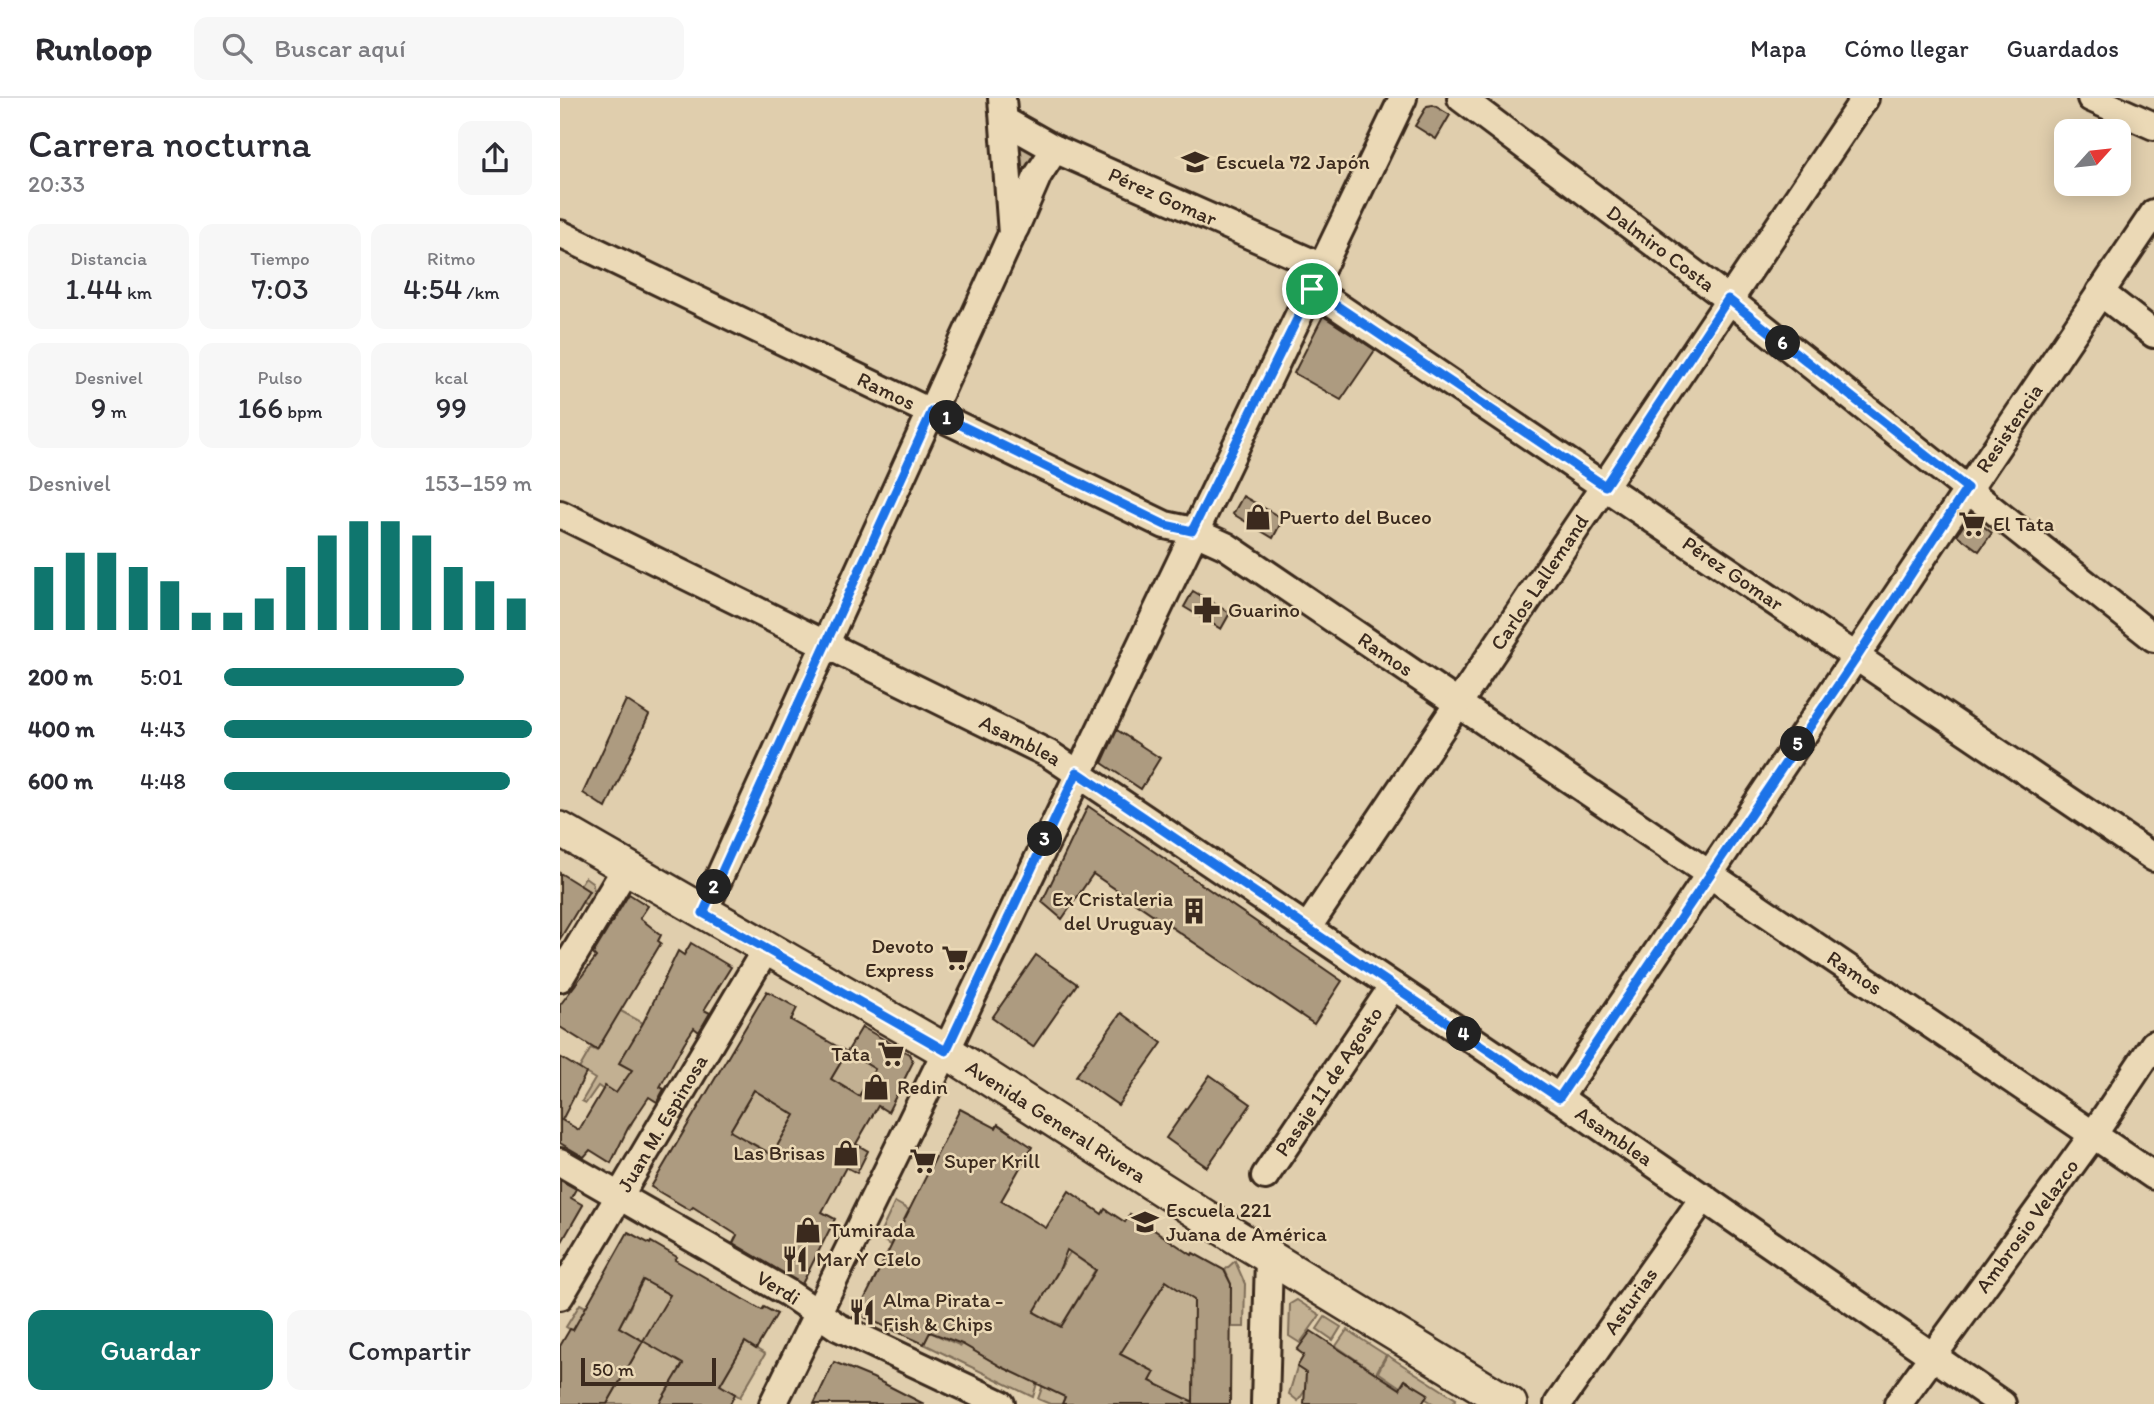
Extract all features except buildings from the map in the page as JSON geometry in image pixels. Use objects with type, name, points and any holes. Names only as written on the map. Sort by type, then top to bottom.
[{"type":"main road","name":"Avenida General Rivera","points":[[560,829],[946,1051],[1269,1258],[1510,1404]]},
{"type":"street","points":[[773,1404],[946,1051],[1192,531],[1403,98]]},
{"type":"street","name":"Dalmiro Costa","points":[[1461,98],[1728,299],[2154,638]]},
{"type":"street","name":"Carlos Lallemand","points":[[1308,928],[1865,98]]},
{"type":"street","points":[[2091,98],[2154,126]]},
{"type":"street","points":[[1004,109],[1012,234]]},
{"type":"street","name":"Pérez Gomar","points":[[1004,109],[1055,149],[1317,278],[1605,486],[2154,858]]},
{"type":"street","points":[[703,913],[1038,175],[1055,149]]},
{"type":"street","name":"Resistencia","points":[[1559,1098],[2154,213]]},
{"type":"street","name":"Ramos","points":[[560,234],[1165,525],[1192,531],[1226,545],[2154,1176]]},
{"type":"street","points":[[2100,292],[2154,334]]},
{"type":"street","name":"Asamblea","points":[[560,514],[1049,754],[1559,1098],[2002,1404]]},
{"type":"street","points":[[560,978],[626,868]]},
{"type":"street","name":"Juan M. Espinosa","points":[[560,1296],[766,949]]},
{"type":"street","name":"Pasaje 11 de Agosto","points":[[1265,1176],[1393,986]]},
{"type":"street","name":"Ambrosio Velazco","points":[[1898,1404],[2093,1135],[2154,1044]]},
{"type":"street","name":"Verdi","points":[[560,1163],[838,1327],[1000,1404]]},
{"type":"street","name":"Asturias","points":[[1558,1404],[1704,1197]]},
{"type":"street","points":[[1265,1404],[1269,1258]]},
{"type":"shaded area","points":[[1023,145],[1036,156],[1022,186],[1015,146]]},
{"type":"shaded area","points":[[585,877],[592,882],[595,894],[587,905],[581,902],[589,891],[580,885]]},
{"type":"shaded area","points":[[619,1010],[643,1023],[621,1063],[632,1070],[634,1118],[629,1129],[602,1112],[611,1095],[598,1086],[586,1103],[582,1101],[595,1079],[579,1069],[591,1048],[597,1051]]},
{"type":"shaded area","points":[[847,1052],[875,1069],[859,1096],[831,1079]]},
{"type":"shaded area","points":[[754,1090],[793,1114],[802,1099],[824,1155],[785,1132],[778,1145],[781,1159],[748,1141],[718,1151]]},
{"type":"shaded area","points":[[895,1202],[909,1210],[891,1245],[878,1238]]},
{"type":"shaded area","points":[[1081,1234],[1093,1241],[1078,1258],[1095,1270],[1062,1325],[1034,1312]]},
{"type":"shaded area","points":[[1235,1261],[1245,1284],[1244,1327],[1230,1327],[1231,1284],[1225,1270]]},
{"type":"shaded area","points":[[638,1264],[661,1278],[656,1287],[670,1295],[696,1343],[656,1319],[644,1341],[709,1379],[689,1396],[670,1385],[659,1404],[607,1404],[643,1341],[619,1327],[631,1306]]},
{"type":"shaded area","points":[[1166,1281],[1180,1290],[1194,1293],[1197,1392],[1192,1401],[1170,1391],[1162,1404],[1146,1378],[1151,1379],[1154,1372],[1119,1355]]},
{"type":"shaded area","points":[[1297,1300],[1320,1315],[1300,1343],[1289,1336],[1290,1304]]},
{"type":"shaded area","points":[[580,1304],[593,1311],[583,1337],[566,1327]]},
{"type":"shaded area","points":[[1325,1317],[1341,1327],[1333,1340],[1317,1329]]},
{"type":"shaded area","points":[[1051,1321],[1070,1331],[1041,1342]]},
{"type":"shaded area","points":[[1347,1330],[1386,1355],[1376,1373],[1336,1346]]},
{"type":"shaded area","points":[[930,1332],[961,1346],[963,1342],[1002,1367],[1037,1383],[1033,1397],[924,1344]]},
{"type":"shaded area","points":[[745,1342],[765,1354],[740,1397],[720,1385]]},
{"type":"shaded area","points":[[1387,1355],[1456,1399],[1452,1404],[1434,1404],[1426,1399],[1428,1394],[1405,1380],[1400,1387],[1378,1372]]},
{"type":"shaded area","points":[[1297,1367],[1356,1404],[1316,1404],[1305,1393],[1306,1389],[1298,1401],[1289,1394]]},
{"type":"shaded area","points":[[1043,1385],[1065,1397],[1062,1404],[1050,1404],[1038,1399]]},
{"type":"place","name":"Escuela 72 Japón","points":[[1195,162]]},
{"type":"place","name":"Puerto del Buceo","points":[[1258,517]]},
{"type":"place","name":"El Tata","points":[[1972,524]]},
{"type":"place","name":"Guarino","points":[[1207,610]]},
{"type":"place","name":"Ex Cristaleria del Uruguay","points":[[1194,911]]},
{"type":"place","name":"Devoto Express","points":[[955,958]]},
{"type":"place","name":"Tata","points":[[891,1054]]},
{"type":"place","name":"Redin","points":[[876,1087]]},
{"type":"place","name":"Las Brisas","points":[[846,1153]]},
{"type":"place","name":"Super Krill","points":[[923,1161]]},
{"type":"place","name":"Escuela 221 Juana de América","points":[[1145,1222]]},
{"type":"place","name":"Tumirada","points":[[808,1230]]},
{"type":"place","name":"Mar Y CIelo","points":[[795,1259]]},
{"type":"place","name":"Alma Pirata - Fish & Chips","points":[[862,1312]]},
{"type":"route","points":[[1312,289],[1605,486],[1728,299],[1967,488],[1857,657],[1559,1098],[1077,772],[946,1051],[703,913],[932,411],[1165,525],[1192,531],[1312,289]]}]
